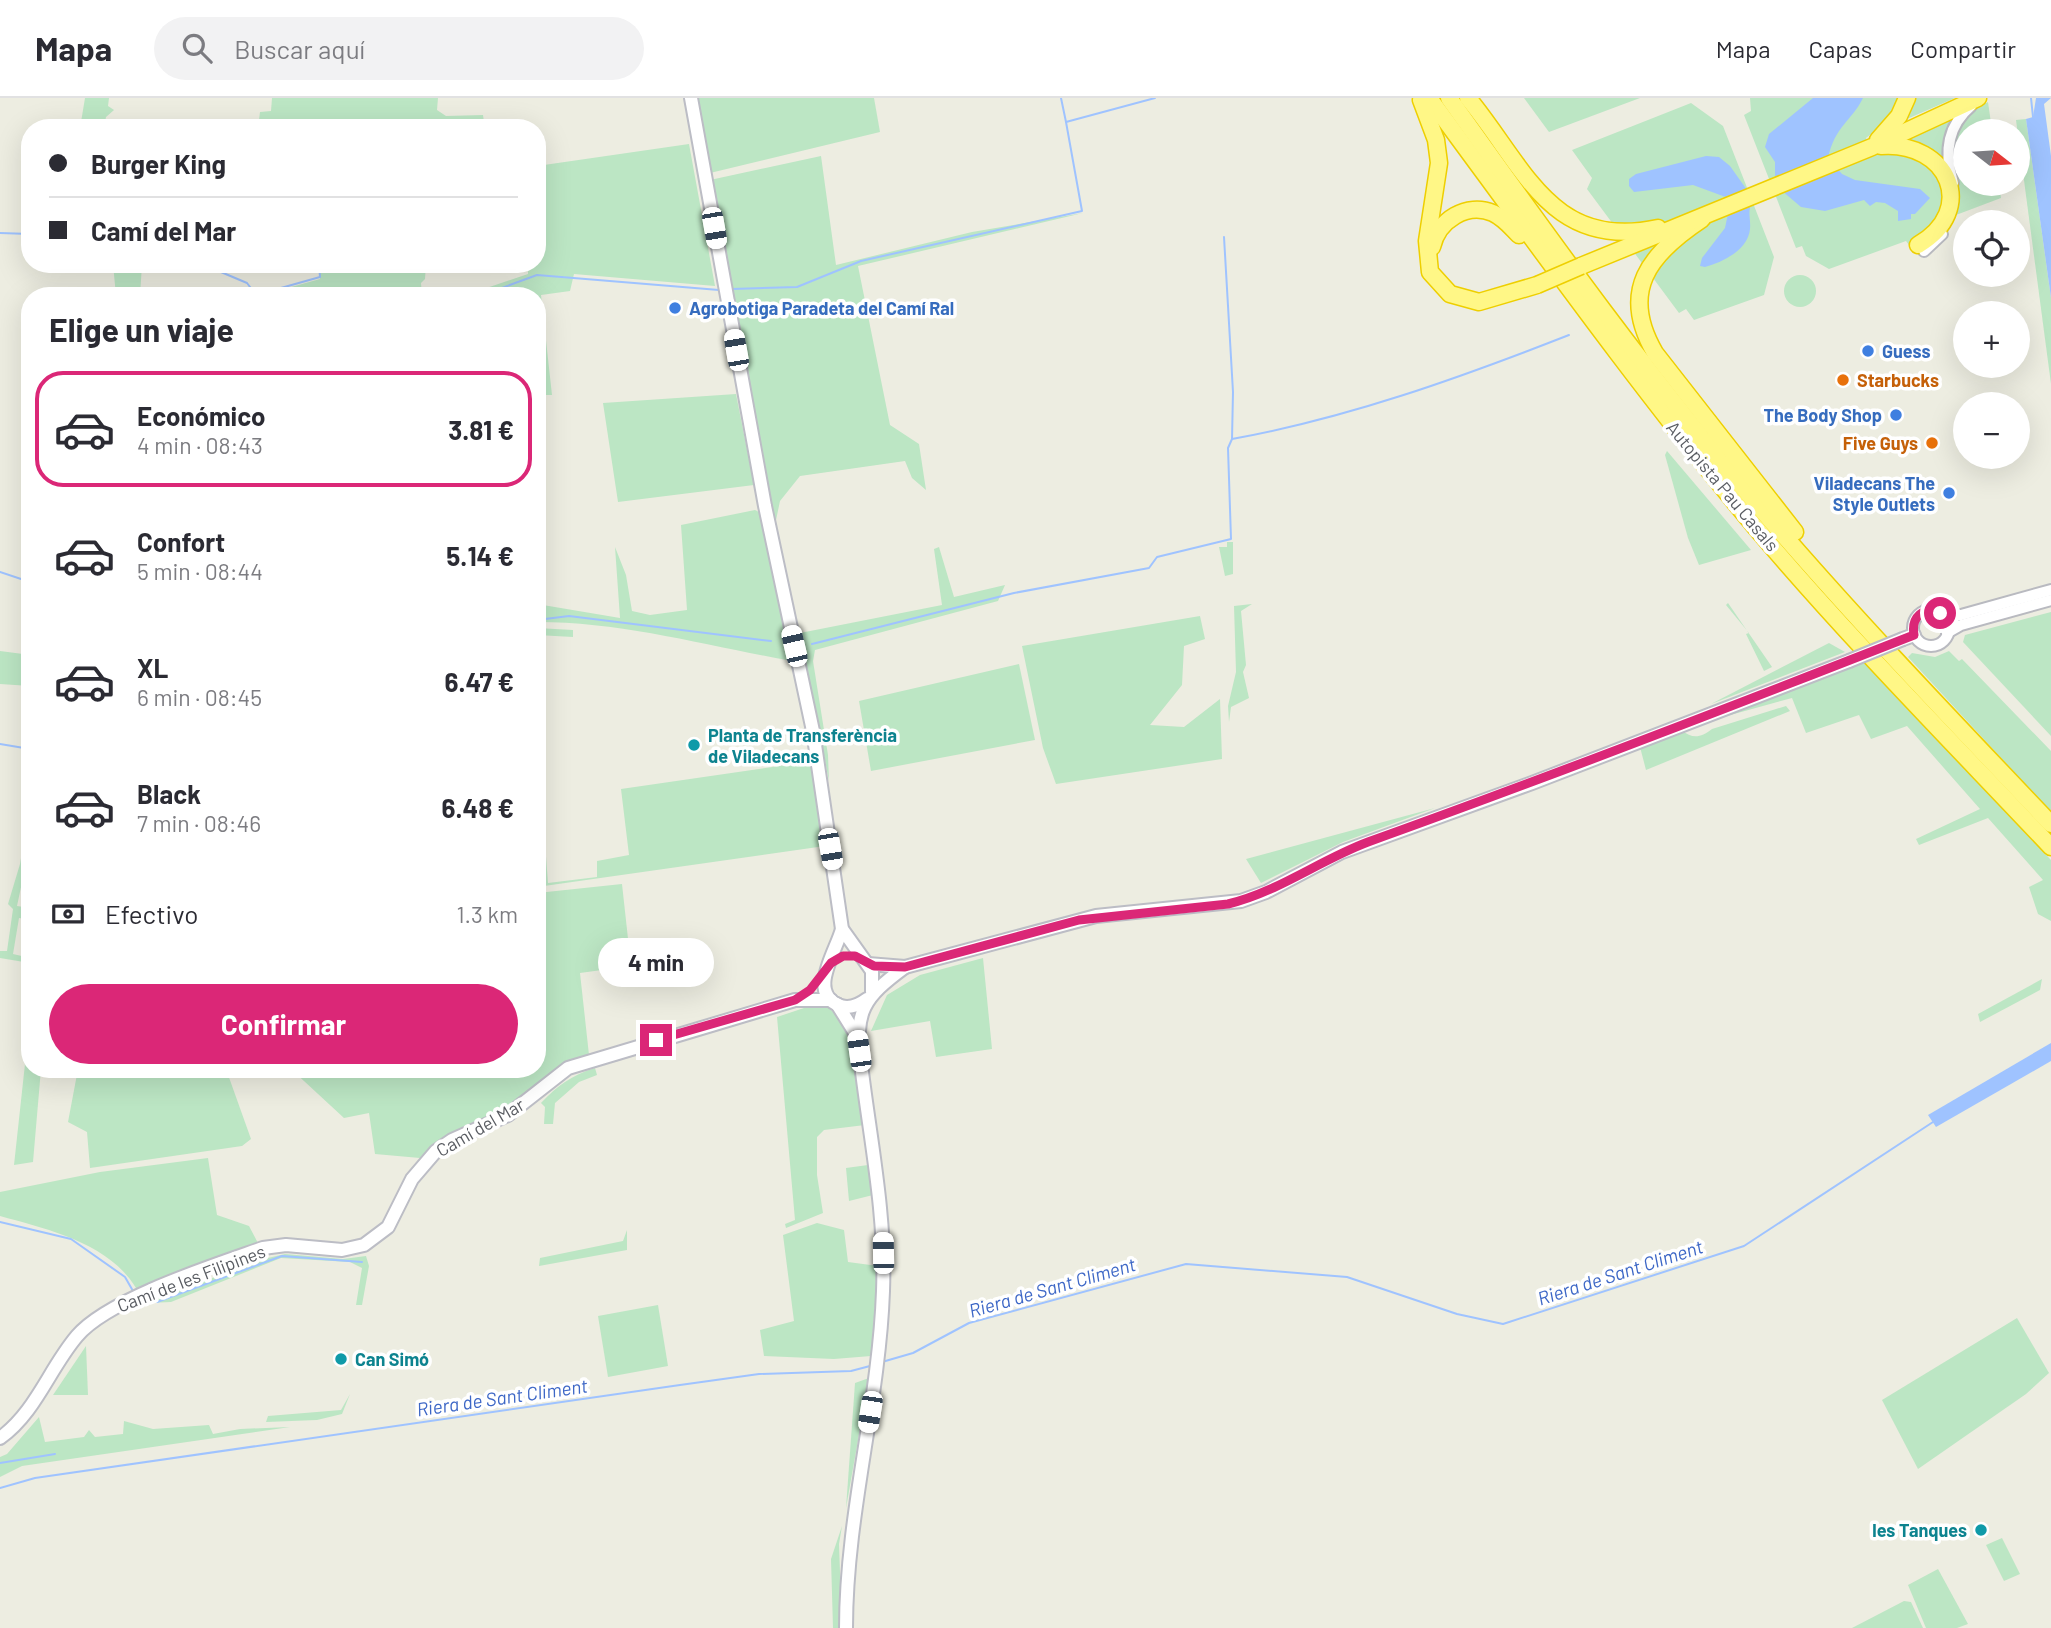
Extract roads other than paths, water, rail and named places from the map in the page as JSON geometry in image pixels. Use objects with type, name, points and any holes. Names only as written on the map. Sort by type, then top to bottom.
[{"type":"highway","points":[[1420,98],[1436,140],[1438,163],[1426,250],[1430,272],[1450,295],[1479,302],[1537,285],[1702,219],[1980,98]]},
{"type":"highway","name":"Autopista Pau Casals","points":[[1429,98],[1550,266],[1644,390],[1757,528],[1883,669],[2051,847]]},
{"type":"highway","name":"Autopista Pau Casals","points":[[1449,98],[1559,251],[1670,397],[1768,517],[2051,824]]},
{"type":"highway","points":[[1468,98],[1542,196],[1572,221],[1615,232],[1646,230],[1702,219]]},
{"type":"highway","points":[[1872,147],[1899,117],[1907,98]]},
{"type":"highway","points":[[1872,147],[1898,145],[1916,148],[1936,162],[1947,178],[1950,201],[1945,219],[1921,248]]},
{"type":"highway","points":[[1436,280],[1431,256],[1436,235],[1454,215],[1472,210],[1489,211],[1504,219],[1550,266]]},
{"type":"highway","points":[[1702,219],[1671,241],[1649,268],[1640,289],[1641,325],[1655,353],[1794,531],[1838,595]]},
{"type":"main road","points":[[691,98],[760,481],[813,731],[842,929],[832,962],[824,974],[825,989],[857,1036]]},
{"type":"main road","points":[[832,962],[849,956],[865,962],[905,967],[1088,918],[1241,901],[1266,892],[1342,852],[1556,774],[1909,637]]},
{"type":"main road","points":[[842,929],[874,980],[857,1036],[883,1233],[883,1291],[878,1352],[850,1544],[846,1628]]},
{"type":"main road","points":[[834,1002],[854,1006],[905,967]]},
{"type":"main road","name":"Camí del Mar","points":[[275,1246],[342,1250],[364,1245],[387,1227],[412,1179],[436,1151],[452,1140],[508,1115],[568,1068],[795,1000],[810,990],[824,974]]},
{"type":"main road","name":"Camí del Mar","points":[[795,1000],[834,1002]]},
{"type":"main road","name":"Camí de les Filipines","points":[[0,1438],[23,1418],[71,1343],[97,1317],[126,1302],[213,1267],[275,1246]]},
{"type":"street","points":[[1921,248],[1943,232],[1954,212],[1955,191],[1948,158],[1952,128],[1963,113],[1980,98]]},
{"type":"street","points":[[2051,590],[1961,615],[1943,615],[1933,610],[1920,613],[1914,621],[1909,637],[1932,645],[1961,625],[2051,600]]},
{"type":"street","points":[[1943,615],[1947,633]]},
{"type":"water","points":[[1813,98],[1863,98],[1839,131],[1828,158],[1842,174],[1855,180],[1920,189],[1930,198],[1915,214],[1911,214],[1911,219],[1898,221],[1898,211],[1885,203],[1876,202],[1870,206],[1864,200],[1825,211],[1801,207],[1781,190],[1752,202],[1749,212],[1750,229],[1740,249],[1705,267],[1700,266],[1702,258],[1725,228],[1731,199],[1693,185],[1634,192],[1629,186],[1629,179],[1636,174],[1706,156],[1719,157],[1730,166],[1747,190],[1775,178],[1775,162],[1765,147],[1769,134]]},
{"type":"water","points":[[2036,98],[2051,98],[2044,104],[2051,156],[2051,298],[2030,148],[2030,119],[2026,119],[2033,117]]},
{"type":"water","points":[[2051,1043],[2051,1061],[1936,1127],[1928,1115]]},
{"type":"waterway","points":[[1061,98],[1066,122],[1155,98]]},
{"type":"waterway","points":[[2031,98],[2033,117]]},
{"type":"waterway","points":[[732,289],[797,287],[861,261],[1082,211],[1066,122]]},
{"type":"waterway","points":[[0,233],[21,234]]},
{"type":"waterway","points":[[1224,237],[1233,392],[1232,439]]},
{"type":"waterway","points":[[223,273],[247,283],[250,287]]},
{"type":"waterway","points":[[284,287],[320,277],[320,273]]},
{"type":"waterway","points":[[504,287],[537,275],[719,290]]},
{"type":"waterway","points":[[812,644],[1014,593],[1149,568],[1157,557],[1231,539],[1228,448],[1232,439],[1361,408],[1569,335]]},
{"type":"waterway","points":[[0,572],[21,579]]},
{"type":"waterway","points":[[546,619],[569,616],[771,641]]},
{"type":"waterway","points":[[0,744],[21,748]]},
{"type":"waterway","name":"Riera de Sant Climent","points":[[882,1362],[913,1353],[969,1323],[1186,1264],[1347,1277],[1457,1314],[1503,1324],[1744,1246],[1933,1122]]},
{"type":"waterway","points":[[0,1222],[71,1239],[125,1277],[133,1291]]},
{"type":"waterway","points":[[157,1302],[282,1256],[362,1262]]},
{"type":"waterway","name":"Riera de Sant Climent","points":[[0,1488],[35,1478],[680,1385],[759,1374],[851,1371],[870,1366]]},
{"type":"waterway","points":[[0,1463],[55,1454]]},
{"type":"place","name":"Agrobotiga Paradeta del Camí Ral","points":[[675,308]]},
{"type":"place","name":"Guess","points":[[1868,351]]},
{"type":"place","name":"Starbucks","points":[[1843,380]]},
{"type":"place","name":"The Body Shop","points":[[1896,415]]},
{"type":"place","name":"Five Guys","points":[[1932,443]]},
{"type":"place","name":"Viladecans The Style Outlets","points":[[1949,493]]},
{"type":"place","name":"Planta de Transferència de Viladecans","points":[[694,745]]},
{"type":"place","name":"Can Simó","points":[[341,1359]]},
{"type":"place","name":"les Tanques","points":[[1981,1530]]}]
